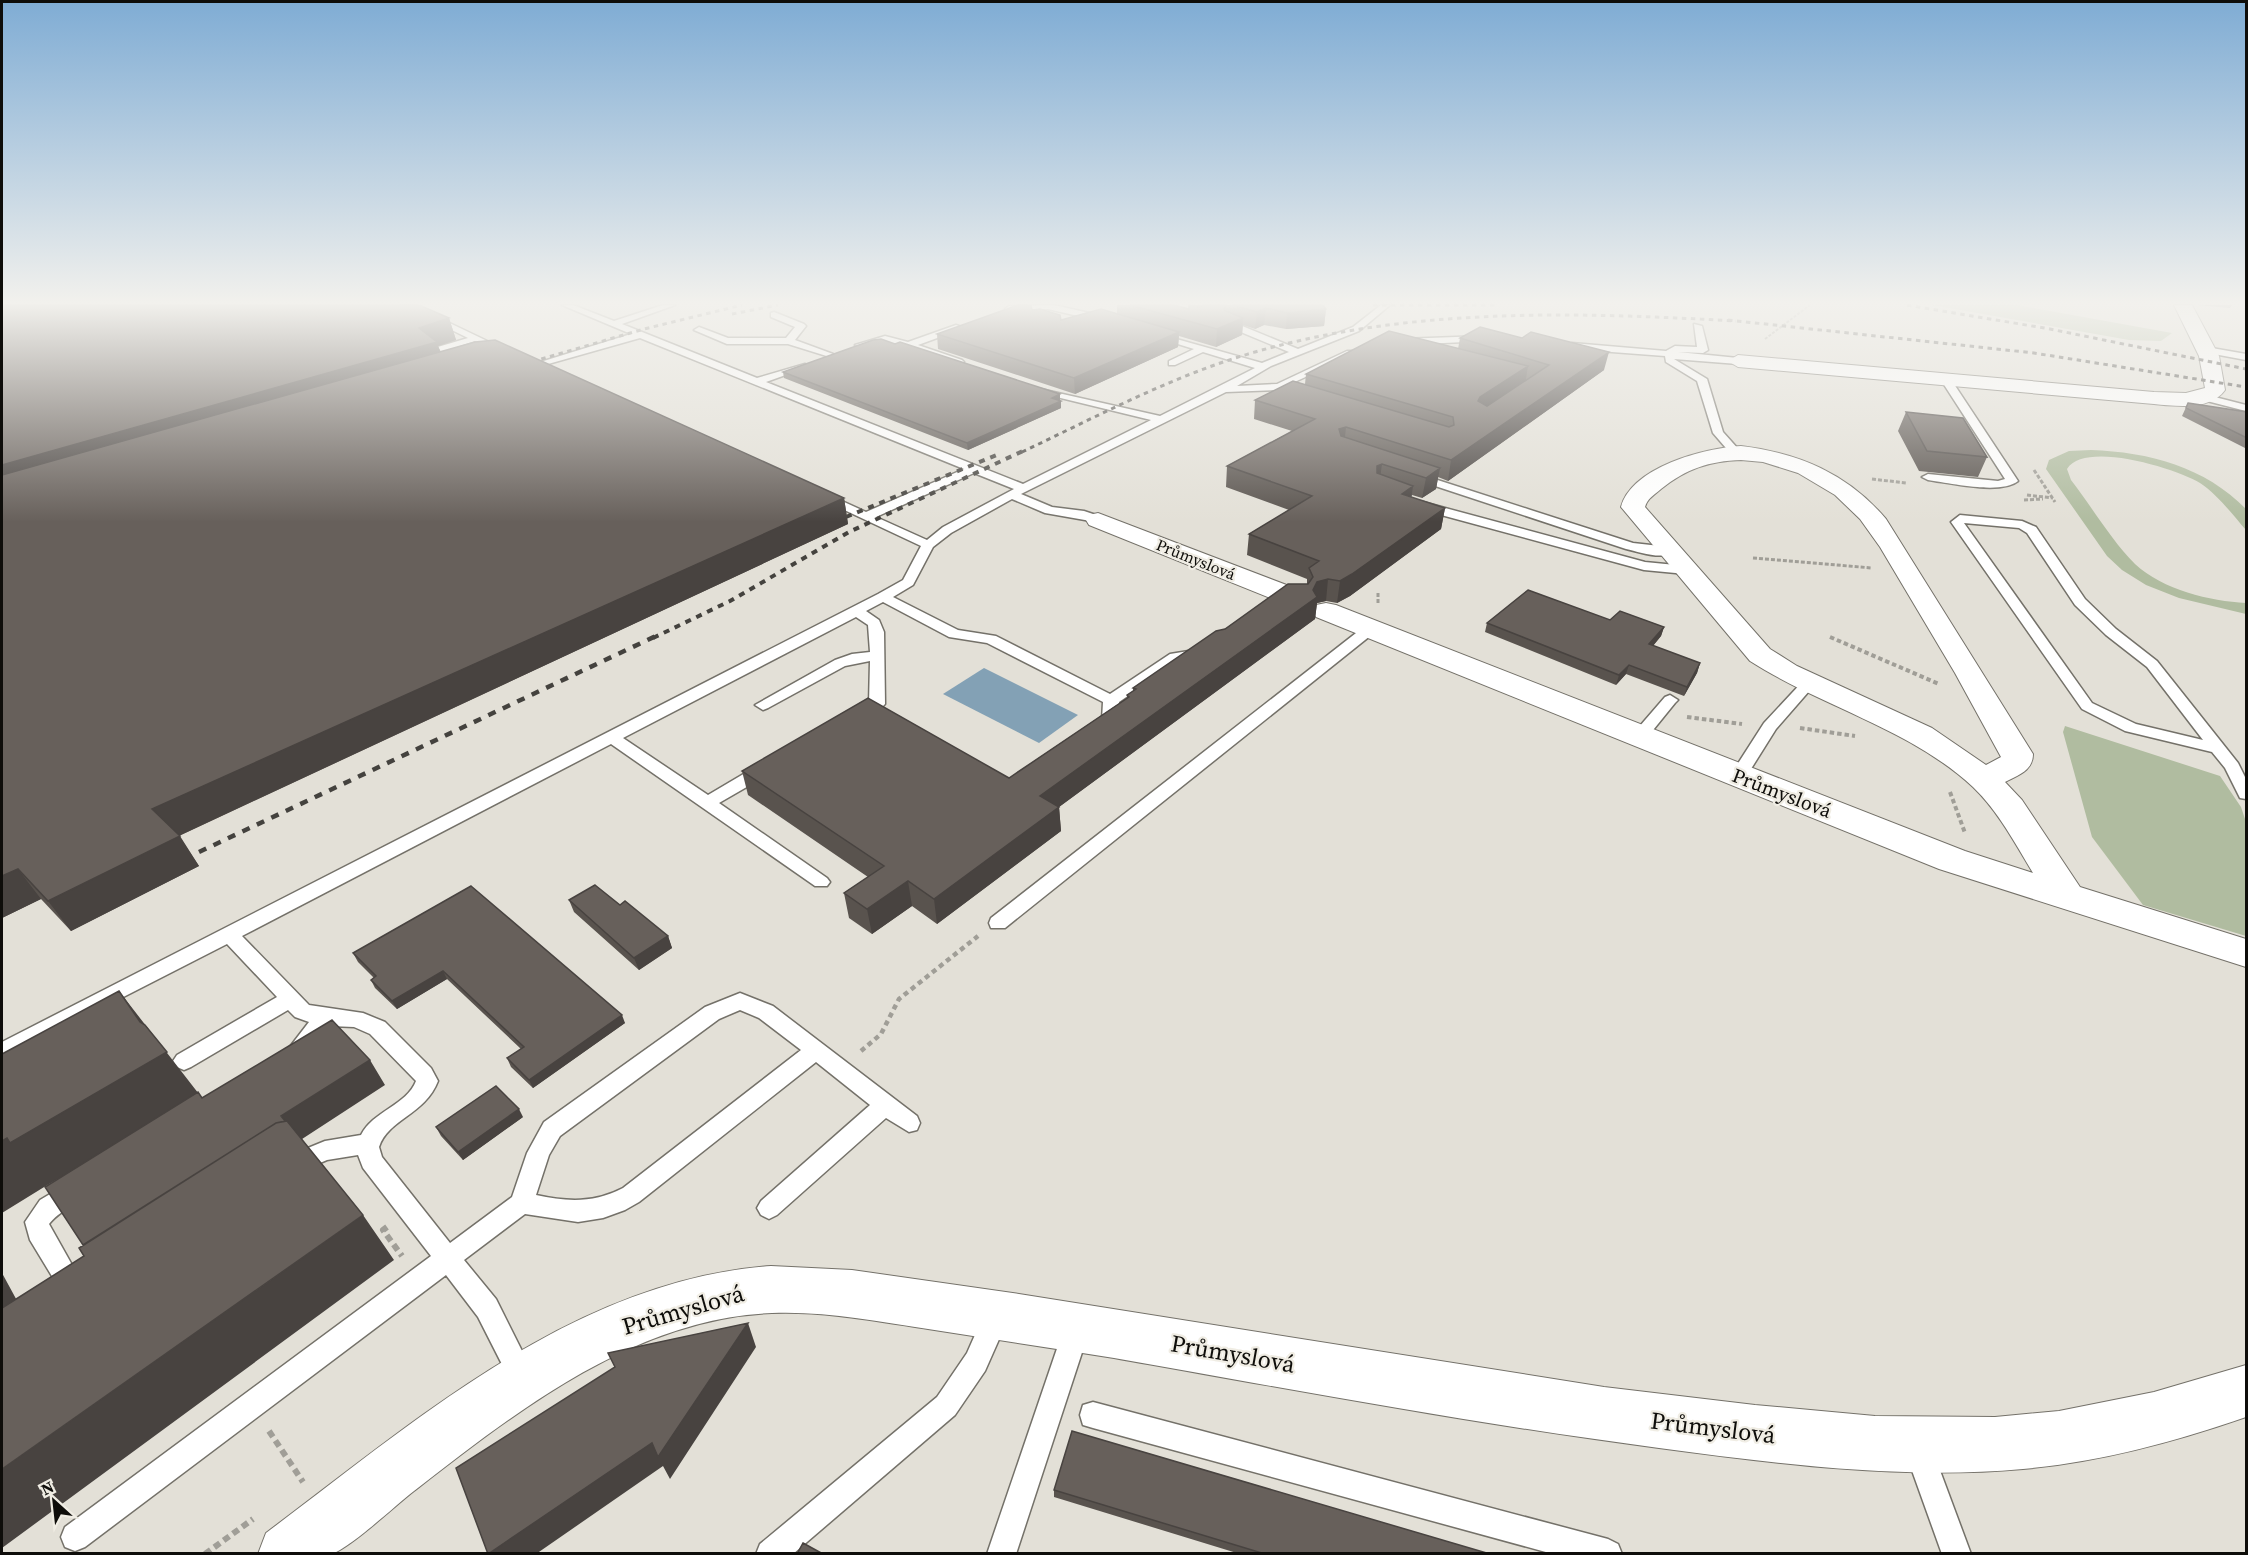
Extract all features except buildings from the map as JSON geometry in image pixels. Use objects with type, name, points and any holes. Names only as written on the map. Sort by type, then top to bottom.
[{"type":"street","points":[[1918,378],[2154,398],[2203,397],[2215,390],[2213,378]]},
{"type":"street","points":[[1984,780],[2017,762],[2017,754],[1989,703],[1882,531],[1859,503],[1824,478],[1779,460],[1736,453],[1709,455],[1685,463],[1635,499],[1633,507],[1636,512],[1761,655],[1787,672],[1921,735],[1984,780],[2010,808],[2068,898]]},
{"type":"street","name":"Průmyslová","points":[[1098,520],[1285,601]]},
{"type":"street","name":"Průmyslová","points":[[1326,611],[1952,860],[2247,953]]},
{"type":"street","name":"Průmyslová","points":[[287,1554],[523,1379],[604,1334],[712,1297],[760,1289],[820,1289],[1077,1327],[1592,1412],[1779,1436],[1917,1445],[1999,1444],[2090,1432],[2192,1409],[2247,1391]]},
{"type":"lane","points":[[745,378],[975,468],[1049,510],[1098,520]]},
{"type":"lane","points":[[756,382],[768,378]]},
{"type":"lane","points":[[2,1051],[883,597],[913,578],[928,545],[947,530],[1055,471],[1244,378]]},
{"type":"lane","points":[[1224,389],[1280,387],[1300,378]]},
{"type":"lane","points":[[1699,378],[1702,379],[1718,433],[1736,453]]},
{"type":"lane","points":[[1928,477],[1999,485],[2011,483],[2011,478],[1946,380]]},
{"type":"lane","points":[[1026,385],[1075,400],[1124,408],[1161,420]]},
{"type":"lane","points":[[1280,387],[1288,393],[1305,398]]},
{"type":"lane","points":[[2203,397],[2247,408]]},
{"type":"lane","points":[[1960,431],[1982,433]]},
{"type":"lane","points":[[866,517],[975,468]]},
{"type":"lane","points":[[1409,474],[1678,560]]},
{"type":"lane","points":[[813,493],[928,545]]},
{"type":"lane","points":[[1412,502],[1479,523],[1644,566],[1678,560]]},
{"type":"lane","points":[[2217,748],[2142,730],[2102,716],[2087,706],[1957,522],[1959,519],[2022,525],[2032,530],[2080,602],[2111,632],[2152,664],[2217,748],[2245,788]]},
{"type":"lane","points":[[883,597],[954,634],[991,639],[1111,700]]},
{"type":"lane","points":[[857,611],[876,627],[877,708]]},
{"type":"lane","points":[[999,923],[1370,629]]},
{"type":"lane","points":[[1111,700],[1175,657],[1217,647]]},
{"type":"lane","points":[[763,705],[840,663],[852,658],[876,656]]},
{"type":"lane","points":[[1738,776],[1775,719],[1810,682]]},
{"type":"lane","points":[[1092,735],[1110,722],[1111,700]]},
{"type":"lane","points":[[1639,737],[1671,700]]},
{"type":"lane","points":[[612,737],[821,882]]},
{"type":"lane","points":[[707,803],[777,762]]},
{"type":"lane","points":[[229,934],[302,1011],[324,1018],[374,1025],[427,1081],[423,1091],[382,1124],[369,1143],[367,1152],[371,1161],[496,1322],[523,1379]]},
{"type":"lane","points":[[184,1061],[290,999]]},
{"type":"lane","points":[[75,1537],[522,1203],[538,1153],[552,1129],[720,1008],[740,1001],[766,1012],[909,1123]]},
{"type":"lane","points":[[285,1059],[302,1046],[324,1018]]},
{"type":"lane","points":[[522,1203],[575,1212],[602,1209],[616,1204],[631,1195],[815,1051]]},
{"type":"lane","points":[[769,1208],[885,1105]]},
{"type":"lane","points":[[279,1173],[316,1154],[369,1143]]},
{"type":"lane","points":[[86,1183],[42,1212],[37,1227],[73,1289],[77,1293],[87,1295],[95,1292]]},
{"type":"lane","points":[[770,1554],[946,1406],[976,1362],[996,1315]]},
{"type":"lane","points":[[1001,1554],[1077,1327]]},
{"type":"lane","points":[[1093,1415],[1608,1554]]},
{"type":"lane","points":[[1917,1445],[1953,1549]]},
{"type":"path","points":[[1753,558],[1874,568]]},
{"type":"path","points":[[1830,637],[1949,688]]},
{"type":"path","points":[[838,1069],[881,1034],[899,999],[987,928],[999,923]]},
{"type":"green space","points":[[2091,450],[2134,454],[2175,464],[2213,482],[2246,509],[2246,530],[2219,499],[2200,483],[2172,471],[2132,460],[2092,457],[2077,461],[2067,469],[2071,480],[2110,534],[2126,555],[2146,573],[2173,587],[2202,597],[2246,603],[2246,614],[2179,598],[2146,585],[2122,570],[2107,556],[2046,469],[2049,460],[2069,451]]},
{"type":"green space","points":[[2065,726],[2220,776],[2241,807],[2246,822],[2246,936],[2143,905],[2092,837],[2063,732]]},
{"type":"water","points":[[984,668],[1078,715],[1039,743],[943,694]]},
{"type":"railway","points":[[1022,452],[1182,378]]},
{"type":"railway","points":[[2187,378],[2246,387]]},
{"type":"railway","points":[[653,638],[730,601],[849,532],[1025,450]]},
{"type":"railway","points":[[846,517],[999,454]]},
{"type":"railway","points":[[199,852],[656,636]]}]
